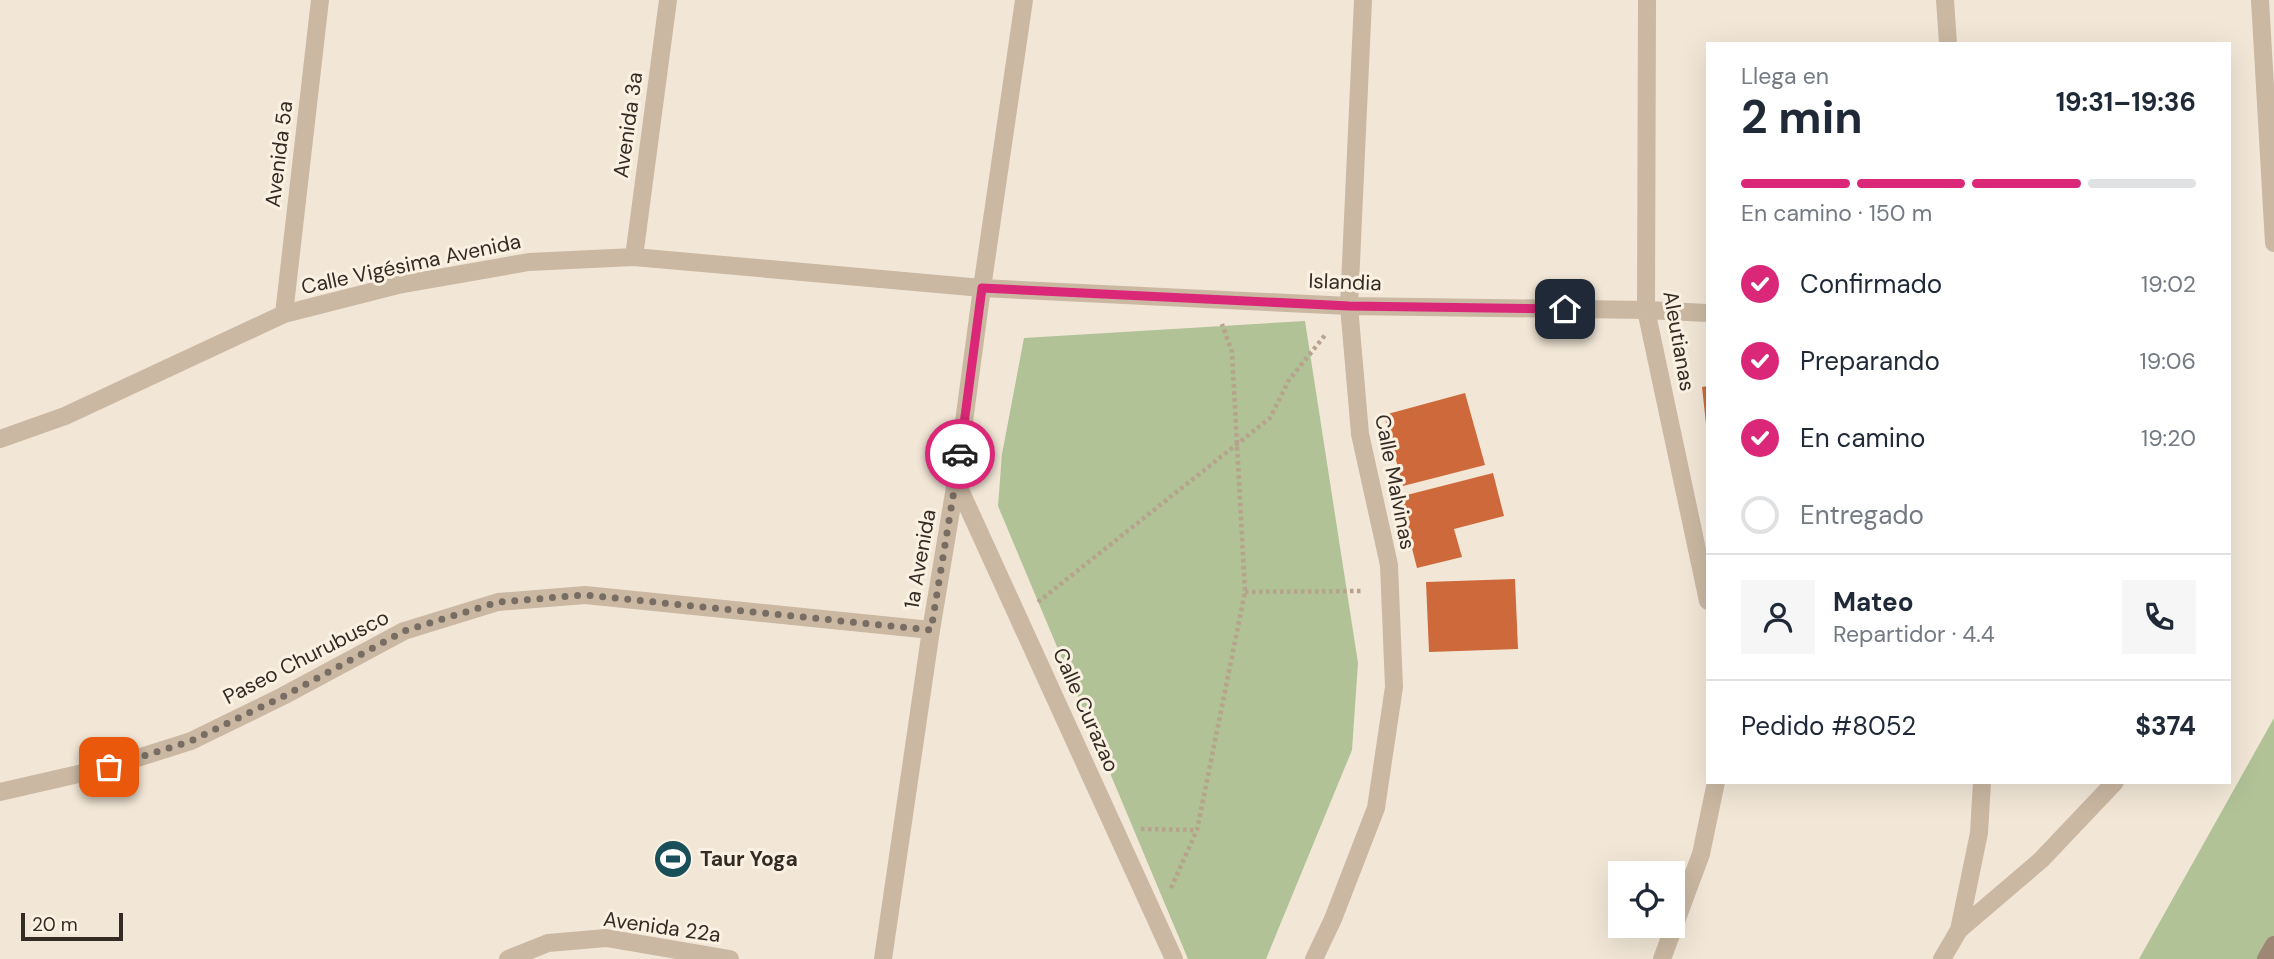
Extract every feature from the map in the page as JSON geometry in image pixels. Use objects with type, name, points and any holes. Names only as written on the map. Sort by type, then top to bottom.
[{"type":"main road","points":[[2266,959],[2274,945]]},
{"type":"street","name":"Avenida 5a","points":[[284,314],[320,0]]},
{"type":"street","name":"Avenida 3a","points":[[634,257],[668,0]]},
{"type":"street","name":"1a Avenida","points":[[883,959],[931,630],[956,481],[1024,0]]},
{"type":"street","name":"Calle Malvinas","points":[[1314,959],[1333,919],[1376,808],[1394,687],[1389,565],[1360,434],[1349,306],[1363,0]]},
{"type":"street","name":"Aleutianas","points":[[1647,0],[1646,310],[1706,592]]},
{"type":"street","points":[[1945,0],[1948,42]]},
{"type":"street","points":[[2260,0],[2274,243]]},
{"type":"street","name":"Calle Vigésima Avenida","points":[[0,439],[65,415],[284,314],[398,285],[528,262],[634,257],[982,288]]},
{"type":"street","name":"Islandia","points":[[982,288],[1349,306],[1706,313]]},
{"type":"street","name":"Calle Curazao","points":[[956,481],[1174,959]]},
{"type":"street","name":"Paseo Churubusco","points":[[0,792],[109,767],[191,741],[284,696],[404,631],[498,602],[585,595],[931,630]]},
{"type":"street","points":[[1662,959],[1701,855],[1716,784]]},
{"type":"street","points":[[1942,959],[1959,930],[1979,833],[1982,784]]},
{"type":"street","points":[[1959,930],[2041,860],[2113,784]]},
{"type":"street","name":"Avenida 22a","points":[[508,959],[548,943],[606,939],[730,959]]},
{"type":"path","points":[[1156,921],[1197,830],[1244,592],[1231,352],[1214,298]]},
{"type":"path","points":[[1059,587],[1270,418],[1289,380],[1349,306]]},
{"type":"path","points":[[1244,592],[1390,591]]},
{"type":"path","points":[[1115,829],[1197,830]]},
{"type":"green space","points":[[1305,321],[1358,663],[1352,750],[1266,959],[1188,959],[998,506],[1002,454],[1024,338]]},
{"type":"green space","points":[[2274,718],[2274,959],[2139,959]]},
{"type":"building","points":[[1706,386],[1706,424],[1702,387]]},
{"type":"building","points":[[1465,393],[1485,465],[1403,486],[1384,415]]},
{"type":"building","points":[[1493,473],[1504,516],[1454,529],[1462,557],[1417,568],[1399,497]]},
{"type":"building","points":[[1515,579],[1518,649],[1429,652],[1426,582]]},
{"type":"way so far","points":[[109,767],[191,741],[284,696],[404,631],[498,602],[585,595],[931,630],[960,454]]},
{"type":"place","name":"Taur Yoga","points":[[673,859]]},
{"type":"route","points":[[960,454],[982,288],[1349,306],[1565,309]]}]
